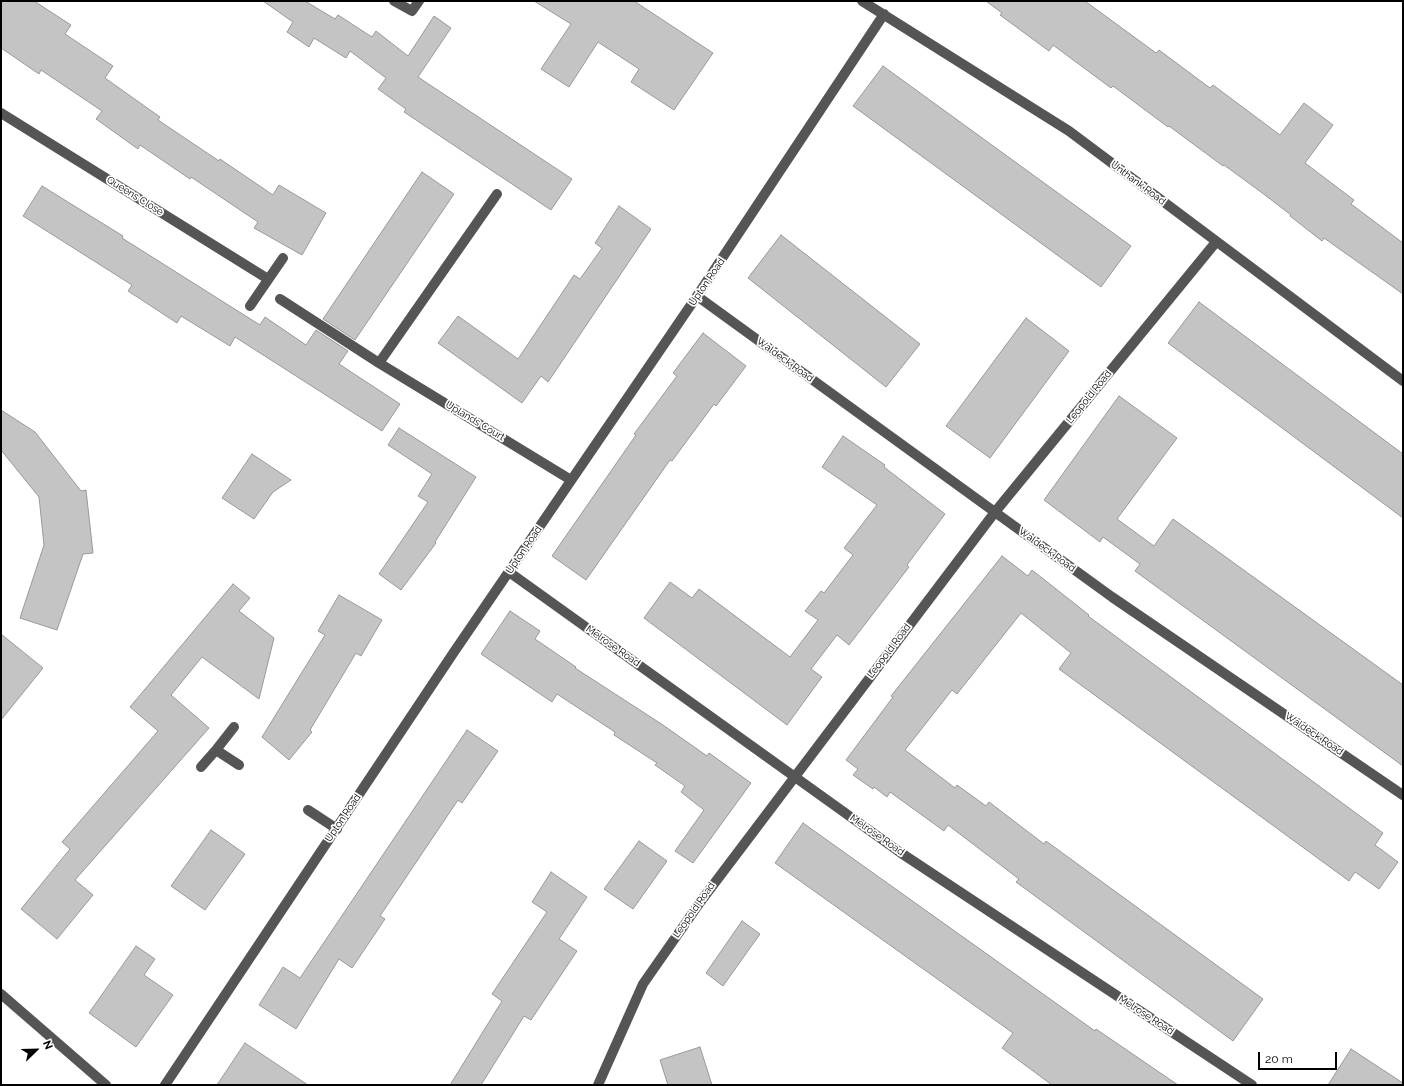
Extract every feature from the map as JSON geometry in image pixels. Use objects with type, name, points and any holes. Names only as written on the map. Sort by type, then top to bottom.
[{"type":"street","points":[[394,1],[412,11],[419,1]]},
{"type":"street","name":"Unthank Road","points":[[862,1],[1069,130],[1216,242],[1403,381]]},
{"type":"street","name":"Upton Road","points":[[165,1085],[454,652],[698,296],[884,14]]},
{"type":"street","name":"Queens Close","points":[[1,113],[268,279]]},
{"type":"street","points":[[379,363],[497,194]]},
{"type":"street","name":"Leopold Road","points":[[598,1085],[643,984],[701,901],[995,512],[1216,242]]},
{"type":"street","points":[[250,306],[283,258]]},
{"type":"street","name":"Waldeck Road","points":[[698,296],[1112,597],[1403,795]]},
{"type":"street","name":"Uplands Court","points":[[280,299],[379,363],[571,480]]},
{"type":"street","name":"Melrose Road","points":[[509,572],[901,853],[1252,1085]]},
{"type":"street","points":[[202,767],[234,727]]},
{"type":"street","points":[[216,750],[239,765]]},
{"type":"street","points":[[308,810],[337,829]]},
{"type":"street","points":[[1,994],[106,1085]]},
{"type":"building","points":[[1,1],[34,1],[71,25],[65,34],[113,66],[105,78],[160,117],[158,120],[219,161],[220,159],[273,195],[279,185],[326,213],[302,255],[254,228],[258,222],[191,177],[190,179],[140,145],[138,149],[96,119],[102,111],[41,70],[39,74],[1,48]]},
{"type":"building","points":[[263,1],[305,1],[335,19],[338,15],[372,37],[376,31],[408,56],[434,16],[451,28],[418,77],[572,179],[551,210],[404,112],[406,109],[378,89],[386,78],[350,51],[346,58],[314,38],[309,47],[287,32],[293,22]]},
{"type":"building","points":[[534,1],[634,1],[713,53],[674,110],[631,82],[639,69],[598,42],[569,87],[541,69],[571,24]]},
{"type":"building","points":[[986,1],[1085,1],[1156,53],[1159,50],[1210,88],[1213,85],[1280,135],[1304,103],[1333,125],[1305,163],[1354,200],[1351,204],[1403,243],[1403,294],[1324,238],[1322,241],[1261,192],[1169,126],[1168,127],[1113,86],[1111,88],[1053,45],[1049,51],[1000,15],[1002,13]]},
{"type":"building","points":[[883,66],[1131,246],[1101,287],[853,106]]},
{"type":"building","points":[[422,172],[454,194],[355,340],[323,319]]},
{"type":"building","points":[[42,186],[123,236],[122,238],[260,325],[265,317],[306,345],[316,330],[348,351],[339,364],[400,404],[382,431],[235,337],[230,346],[181,316],[177,323],[128,291],[132,285],[23,216]]},
{"type":"building","points":[[619,206],[651,229],[548,382],[541,376],[522,403],[438,343],[458,316],[518,359],[574,275],[580,279],[602,248],[595,243]]},
{"type":"building","points":[[781,235],[920,344],[886,387],[748,278]]},
{"type":"building","points":[[1199,302],[1403,454],[1403,518],[1168,343]]},
{"type":"building","points":[[1026,318],[1069,351],[990,458],[946,426]]},
{"type":"building","points":[[703,333],[746,366],[716,406],[714,404],[672,461],[670,460],[586,580],[552,556],[636,435],[634,434],[677,376],[673,373]]},
{"type":"building","points":[[1119,396],[1177,438],[1117,519],[1154,546],[1173,519],[1403,685],[1403,766],[1135,571],[1140,564],[1103,537],[1100,542],[1044,500]]},
{"type":"building","points":[[1,410],[35,432],[81,491],[86,490],[93,553],[83,554],[57,630],[20,618],[44,545],[39,497],[1,450]]},
{"type":"building","points":[[399,428],[476,477],[435,542],[436,543],[401,590],[379,574],[428,502],[418,496],[432,474],[388,445]]},
{"type":"building","points":[[843,436],[885,465],[884,467],[945,514],[907,565],[909,567],[849,645],[837,635],[811,669],[822,677],[787,725],[644,618],[670,582],[692,598],[699,589],[790,657],[818,620],[805,611],[821,591],[824,593],[853,555],[844,548],[877,505],[822,467]]},
{"type":"building","points":[[252,454],[291,480],[273,492],[254,519],[222,498]]},
{"type":"building","points":[[1002,556],[1028,576],[1032,570],[1089,615],[1088,616],[1383,833],[1375,845],[1398,862],[1379,889],[1355,872],[1349,881],[1059,669],[1071,653],[1021,613],[957,694],[952,690],[905,750],[955,788],[957,785],[986,806],[989,802],[1044,844],[1046,841],[1263,999],[1233,1041],[1016,882],[1019,879],[948,825],[944,831],[890,792],[887,797],[874,787],[873,789],[853,775],[858,769],[846,760],[893,697],[891,696]]},
{"type":"building","points":[[233,584],[250,598],[239,611],[274,638],[259,699],[202,657],[171,695],[209,728],[75,880],[93,895],[57,939],[21,909],[70,849],[62,842],[158,731],[130,707]]},
{"type":"building","points":[[339,595],[382,620],[361,656],[356,653],[310,730],[312,732],[289,760],[262,737],[325,635],[318,631]]},
{"type":"building","points":[[510,611],[540,631],[535,639],[576,667],[575,668],[663,725],[707,756],[709,753],[751,783],[693,863],[675,851],[704,810],[681,792],[685,786],[655,765],[657,763],[614,735],[615,732],[557,694],[552,702],[481,654]]},
{"type":"building","points":[[1,634],[43,668],[1,720]]},
{"type":"building","points":[[467,730],[498,751],[462,803],[458,800],[380,916],[385,919],[352,968],[339,959],[296,1029],[259,1005],[283,967],[300,978]]},
{"type":"building","points":[[803,823],[1095,1031],[1096,1029],[1178,1085],[1052,1085],[1002,1048],[1013,1033],[775,863]]},
{"type":"building","points":[[211,830],[245,854],[205,910],[171,886]]},
{"type":"building","points":[[639,841],[667,861],[633,909],[604,889]]},
{"type":"building","points":[[551,872],[587,897],[559,939],[577,951],[531,1020],[524,1016],[481,1085],[450,1085],[502,1001],[492,994],[547,912],[532,902]]},
{"type":"building","points":[[742,921],[760,934],[723,986],[706,973]]},
{"type":"building","points":[[136,946],[155,959],[144,975],[173,995],[136,1047],[89,1013]]},
{"type":"building","points":[[245,1043],[308,1085],[217,1085]]},
{"type":"building","points":[[700,1047],[712,1085],[668,1085],[660,1060]]},
{"type":"building","points":[[1351,1049],[1403,1083],[1403,1085],[1328,1085]]}]
